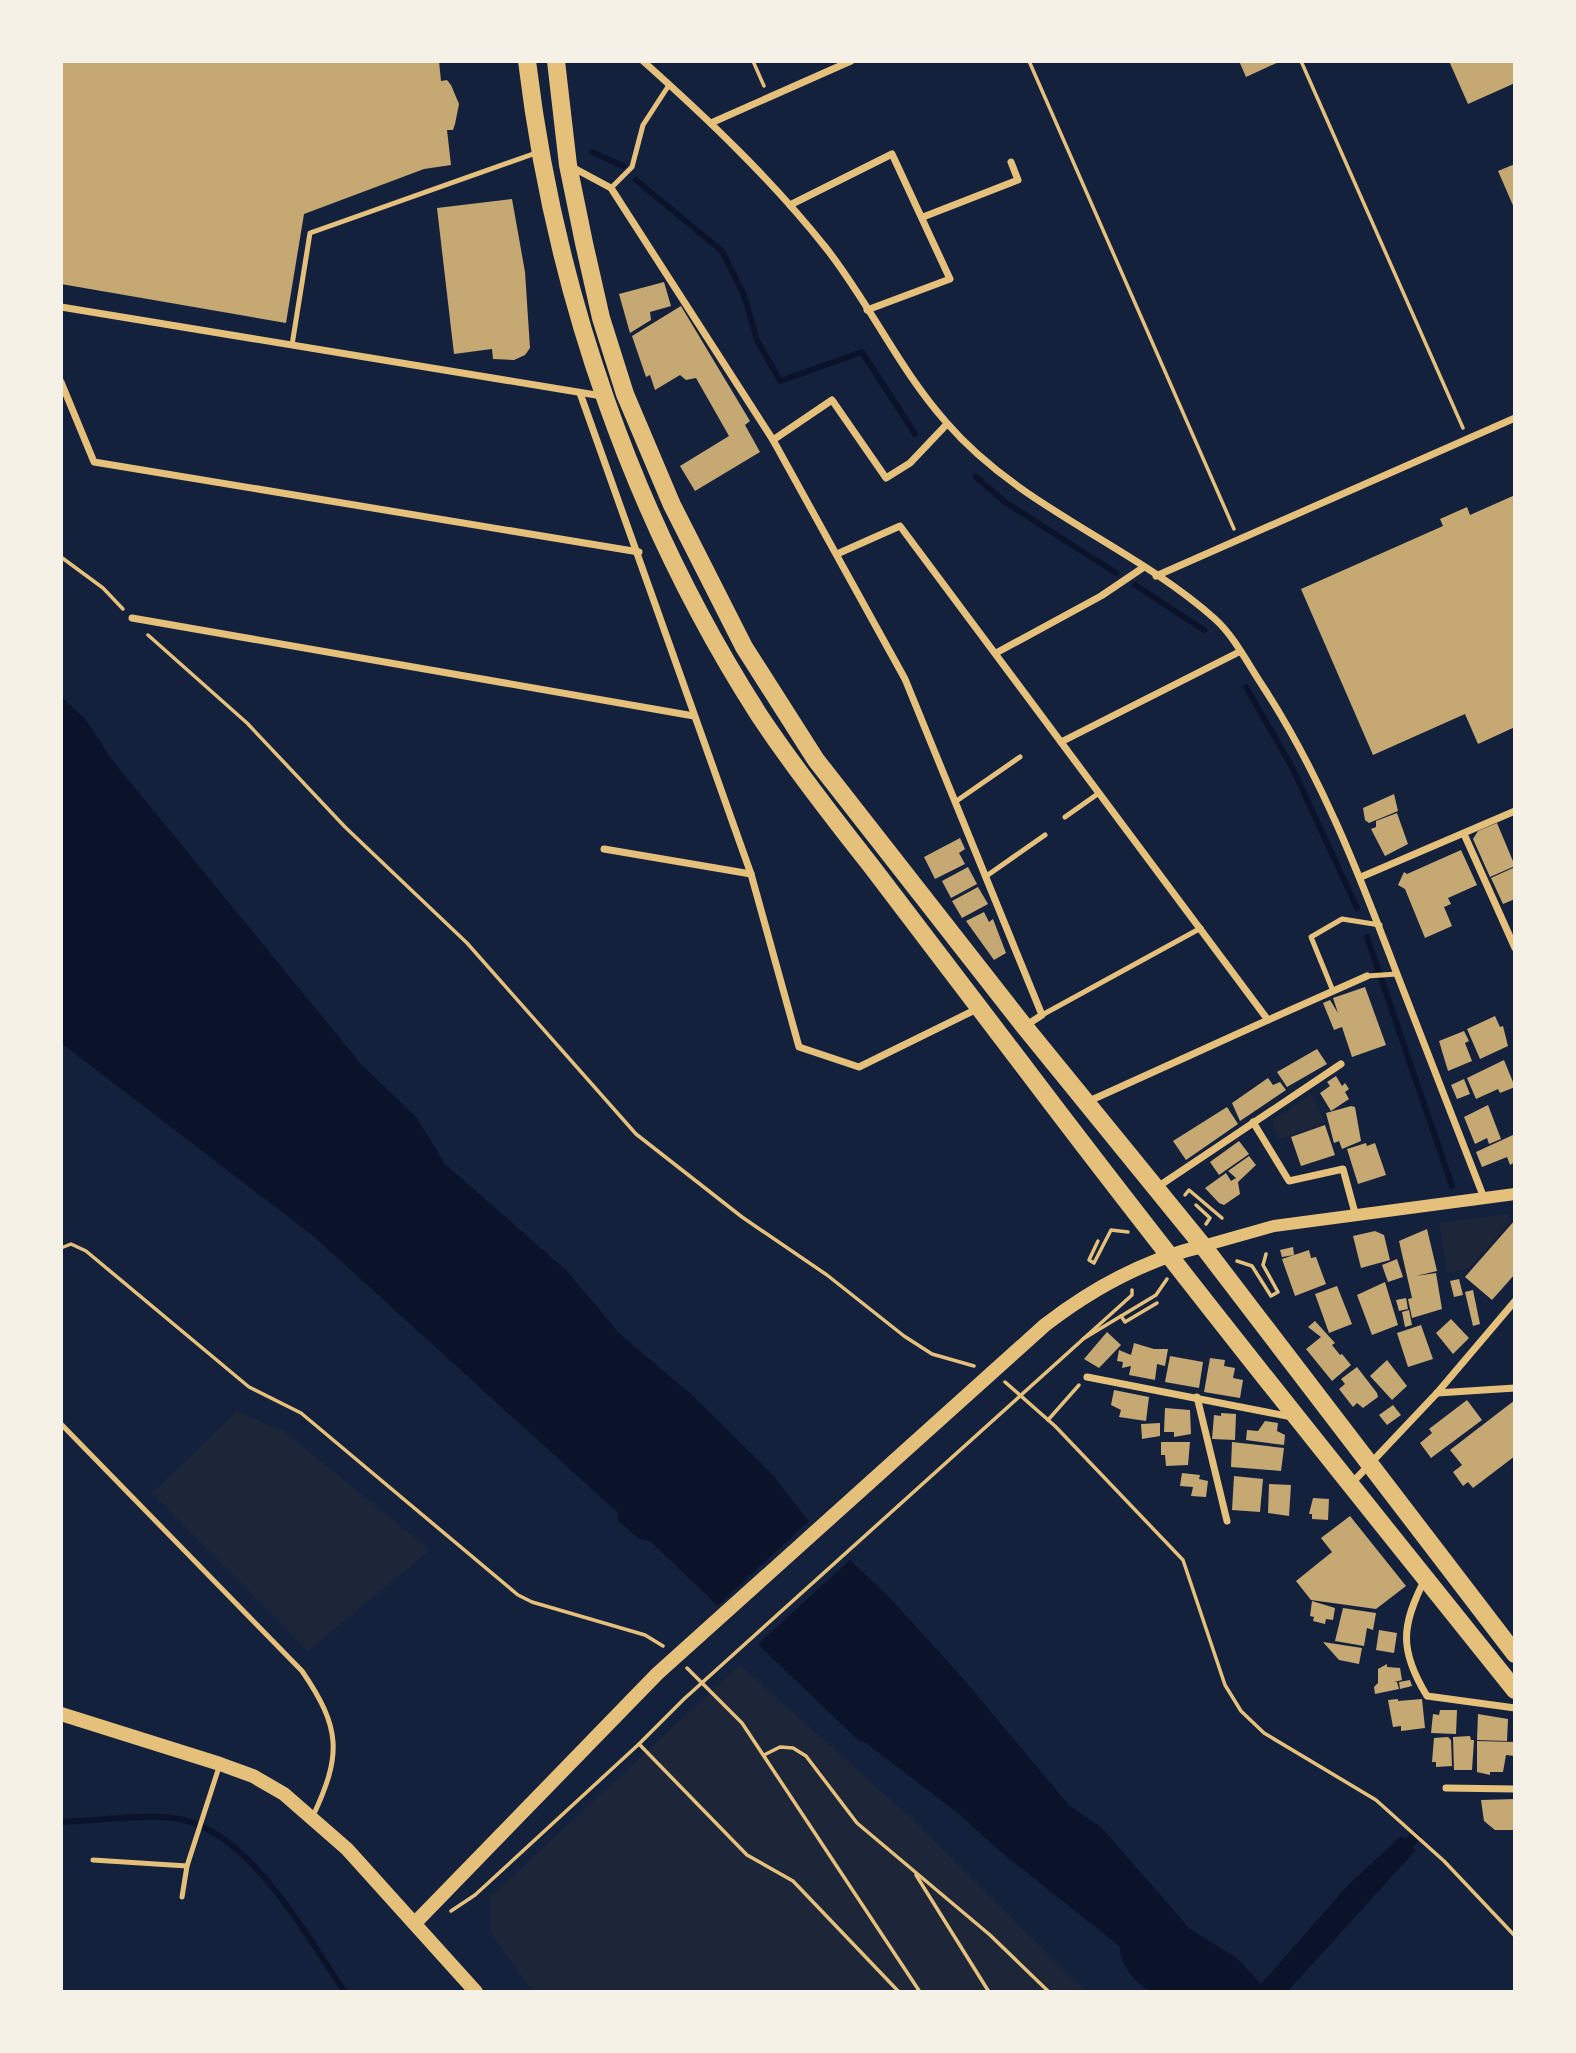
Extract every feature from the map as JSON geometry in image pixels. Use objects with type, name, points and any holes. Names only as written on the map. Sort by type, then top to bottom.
[{"type":"highway","points":[[527,61],[542,151],[580,321],[603,397],[650,512],[724,659],[799,773],[979,1008],[1296,1418],[1515,1690]]},
{"type":"highway","points":[[556,61],[568,165],[601,318],[625,394],[648,453],[705,575],[744,647],[816,760],[1024,1026],[1203,1246],[1515,1654]]},
{"type":"main road","points":[[416,1922],[657,1674],[1016,1351],[1071,1305],[1132,1270],[1170,1254],[1203,1246]]},
{"type":"main road","points":[[61,1714],[220,1764],[253,1776],[284,1794],[313,1816],[416,1922],[476,1992]]},
{"type":"street","points":[[643,61],[711,123],[790,205],[828,251],[907,373],[947,424],[992,466],[1048,508],[1144,567],[1219,622],[1292,730],[1361,877],[1484,1198]]},
{"type":"street","points":[[711,123],[851,61]]},
{"type":"street","points":[[790,205],[892,154],[950,279],[867,310]]},
{"type":"street","points":[[923,218],[1018,180],[1011,162]]},
{"type":"street","points":[[568,165],[611,188],[773,440],[905,679],[1042,1015],[1024,1026]]},
{"type":"street","points":[[61,307],[603,397]]},
{"type":"street","points":[[61,382],[94,462],[639,552]]},
{"type":"street","points":[[580,393],[639,552],[751,874],[799,1046],[859,1068],[979,1008]]},
{"type":"street","points":[[773,440],[832,400],[886,478],[910,463],[947,424]]},
{"type":"street","points":[[1156,576],[1515,418]]},
{"type":"street","points":[[837,554],[900,526],[1268,1020]]},
{"type":"street","points":[[996,653],[1101,596],[1144,567]]},
{"type":"street","points":[[132,618],[694,716]]},
{"type":"street","points":[[1061,742],[1239,652]]},
{"type":"street","points":[[1361,877],[1515,811]]},
{"type":"street","points":[[1464,834],[1515,948]]},
{"type":"street","points":[[604,849],[751,874]]},
{"type":"street","points":[[1086,1102],[1367,976]]},
{"type":"street","points":[[1156,1189],[1341,1065]]},
{"type":"street","points":[[1253,1122],[1289,1181],[1343,1169],[1354,1213]]},
{"type":"street","points":[[1203,1246],[1274,1226],[1354,1213],[1515,1194]]},
{"type":"street","points":[[1351,1485],[1437,1393],[1515,1301]]},
{"type":"street","points":[[1087,1377],[1296,1418]]},
{"type":"street","points":[[1437,1393],[1515,1388]]},
{"type":"street","points":[[1197,1397],[1227,1521]]},
{"type":"street","points":[[1425,1578],[1408,1611],[1405,1630],[1406,1649],[1414,1675],[1427,1696],[1515,1708]]},
{"type":"street","points":[[1447,1787],[1515,1789]]},
{"type":"lane","points":[[611,188],[632,167],[643,125],[669,85]]},
{"type":"lane","points":[[292,345],[310,233],[542,151]]},
{"type":"lane","points":[[955,802],[1020,757]]},
{"type":"lane","points":[[1065,817],[1099,793]]},
{"type":"lane","points":[[985,877],[1045,835]]},
{"type":"lane","points":[[1333,991],[1311,937],[1342,919],[1380,925]]},
{"type":"lane","points":[[1042,1015],[1201,929]]},
{"type":"lane","points":[[1367,976],[1397,974]]},
{"type":"lane","points":[[61,1424],[302,1671],[315,1690],[332,1730],[335,1748],[324,1793],[313,1816]]},
{"type":"lane","points":[[182,1897],[187,1866],[220,1764]]},
{"type":"lane","points":[[93,1860],[187,1866]]},
{"type":"path","points":[[753,61],[769,98]]},
{"type":"path","points":[[1029,61],[1239,540]]},
{"type":"path","points":[[1301,61],[1468,439]]},
{"type":"path","points":[[61,557],[103,588],[168,656],[247,723],[345,827],[467,943],[636,1134],[742,1217],[827,1275],[904,1336],[932,1354],[979,1366]]},
{"type":"path","points":[[1210,1218],[1185,1196],[1189,1190],[1222,1218]]},
{"type":"path","points":[[1098,1241],[1089,1260],[1094,1263],[1111,1230],[1116,1229]]},
{"type":"path","points":[[61,1248],[71,1244],[86,1251],[248,1387],[301,1413],[518,1595],[532,1602],[645,1635],[667,1649]]},
{"type":"path","points":[[1252,1266],[1271,1296],[1278,1292],[1263,1265],[1266,1254]]},
{"type":"path","points":[[447,1912],[457,1909],[475,1895],[684,1699],[1132,1295],[1132,1270]]},
{"type":"path","points":[[1073,1346],[1156,1295]]},
{"type":"path","points":[[1121,1316],[1125,1322],[1157,1303]]},
{"type":"path","points":[[999,1377],[1048,1420],[1183,1560],[1225,1685],[1241,1711],[1264,1733],[1376,1800],[1444,1861],[1515,1936]]},
{"type":"path","points":[[1048,1420],[1087,1377]]},
{"type":"path","points":[[684,1665],[741,1723],[920,1992]]},
{"type":"path","points":[[639,1744],[747,1855],[793,1881],[899,1992]]},
{"type":"path","points":[[763,1755],[780,1747],[793,1748],[806,1755],[857,1823],[990,1935],[1049,1992]]},
{"type":"path","points":[[914,1872],[989,1992]]},
{"type":"shaded area","points":[[61,696],[86,720],[113,761],[361,1064],[417,1118],[445,1164],[566,1270],[619,1333],[693,1396],[774,1476],[805,1517],[889,1597],[960,1675],[1069,1805],[1102,1828],[1190,1929],[1237,1958],[1261,1984],[1348,1885],[1401,1836],[1405,1839],[1414,1830],[1422,1837],[1413,1847],[1416,1850],[1287,1992],[1151,1992],[1145,1988],[1129,1973],[1119,1946],[996,1848],[960,1815],[866,1743],[859,1741],[650,1541],[639,1539],[618,1521],[618,1513],[312,1235],[61,1043]]},
{"type":"shaded area","points":[[1311,1094],[1325,1123],[1279,1139],[1273,1127],[1274,1119]]},
{"type":"shaded area","points":[[1509,1214],[1510,1221],[1468,1269],[1447,1273],[1439,1223]]},
{"type":"shaded area","points":[[237,1411],[285,1432],[430,1550],[308,1651],[152,1493]]},
{"type":"shaded area","points":[[740,1665],[908,1815],[1086,1992],[533,1992],[490,1932],[491,1896]]},
{"type":"pier","points":[[812,1518],[853,1557],[755,1647],[715,1608]]},
{"type":"building","points":[[61,61],[439,61],[441,81],[447,80],[451,85],[459,104],[453,130],[447,130],[451,165],[424,169],[304,214],[286,323],[61,284]]},
{"type":"building","points":[[1239,61],[1281,61],[1246,77]]},
{"type":"building","points":[[1449,61],[1515,61],[1515,83],[1468,104]]},
{"type":"building","points":[[1515,164],[1515,210],[1498,171]]},
{"type":"building","points":[[512,199],[525,272],[530,348],[525,355],[514,360],[493,359],[492,349],[454,354],[437,208]]},
{"type":"building","points":[[664,282],[671,306],[650,312],[651,320],[630,333],[619,294]]},
{"type":"building","points":[[681,306],[750,421],[745,425],[760,452],[695,491],[680,466],[729,436],[696,378],[686,380],[680,375],[655,390],[650,375],[646,377],[632,336]]},
{"type":"building","points":[[1515,495],[1515,727],[1478,744],[1465,714],[1373,755],[1301,589],[1443,526],[1440,519],[1467,507],[1470,515]]},
{"type":"building","points":[[1394,794],[1398,811],[1369,823],[1365,820],[1363,808]]},
{"type":"building","points":[[1397,813],[1408,844],[1385,856],[1371,829],[1376,827],[1376,821]]},
{"type":"building","points":[[1497,823],[1515,866],[1490,877],[1473,839],[1478,831]]},
{"type":"building","points":[[960,838],[965,849],[959,853],[965,864],[935,879],[924,857]]},
{"type":"building","points":[[1461,850],[1477,885],[1448,898],[1451,904],[1444,907],[1452,926],[1425,938],[1405,889],[1398,885],[1404,872],[1407,874]]},
{"type":"building","points":[[968,867],[977,884],[951,898],[942,881]]},
{"type":"building","points":[[1515,867],[1515,899],[1503,904],[1491,878]]},
{"type":"building","points":[[978,887],[988,904],[962,918],[952,901]]},
{"type":"building","points":[[984,912],[989,922],[993,919],[1006,953],[994,960],[966,921]]},
{"type":"building","points":[[1365,987],[1386,1045],[1352,1057],[1342,1027],[1334,1030],[1323,1003],[1330,1000],[1338,1013],[1333,998]]},
{"type":"building","points":[[1495,1016],[1500,1027],[1503,1026],[1508,1046],[1480,1059],[1467,1029]]},
{"type":"building","points":[[1464,1031],[1469,1041],[1465,1043],[1472,1061],[1448,1071],[1439,1041]]},
{"type":"building","points":[[1317,1049],[1327,1064],[1287,1087],[1277,1072]]},
{"type":"building","points":[[1504,1060],[1515,1087],[1500,1093],[1498,1089],[1476,1099],[1467,1078]]},
{"type":"building","points":[[1336,1076],[1342,1086],[1345,1083],[1349,1089],[1345,1092],[1349,1099],[1331,1111],[1320,1093],[1330,1086],[1327,1082]]},
{"type":"building","points":[[1268,1078],[1273,1085],[1280,1082],[1286,1090],[1240,1121],[1232,1103]]},
{"type":"building","points":[[1464,1079],[1470,1094],[1457,1099],[1451,1085]]},
{"type":"building","points":[[1488,1105],[1501,1139],[1489,1144],[1487,1138],[1475,1144],[1464,1117]]},
{"type":"building","points":[[1227,1107],[1238,1124],[1186,1160],[1173,1141]]},
{"type":"building","points":[[1355,1107],[1361,1141],[1342,1149],[1339,1141],[1334,1143],[1326,1113]]},
{"type":"building","points":[[1325,1125],[1335,1155],[1301,1166],[1291,1137]]},
{"type":"building","points":[[1515,1134],[1515,1162],[1510,1165],[1507,1157],[1482,1167],[1476,1152]]},
{"type":"building","points":[[1239,1141],[1249,1154],[1219,1175],[1210,1162]]},
{"type":"building","points":[[1366,1143],[1367,1146],[1375,1143],[1386,1175],[1358,1184],[1347,1149]]},
{"type":"building","points":[[1249,1156],[1256,1165],[1238,1182],[1240,1194],[1224,1205],[1219,1203],[1205,1188],[1226,1173],[1231,1181],[1236,1178],[1228,1171]]},
{"type":"building","points":[[1515,1220],[1515,1274],[1492,1300],[1465,1277]]},
{"type":"building","points":[[1427,1229],[1437,1271],[1416,1276],[1436,1273],[1442,1309],[1412,1318],[1408,1299],[1412,1298],[1399,1241]]},
{"type":"building","points":[[1375,1231],[1384,1235],[1390,1260],[1361,1268],[1353,1236]]},
{"type":"building","points":[[1293,1247],[1294,1255],[1282,1257],[1280,1250]]},
{"type":"building","points":[[1309,1250],[1311,1258],[1316,1257],[1326,1284],[1295,1296],[1282,1259]]},
{"type":"building","points":[[1397,1259],[1403,1277],[1388,1282],[1382,1265]]},
{"type":"building","points":[[1459,1279],[1463,1295],[1454,1297],[1450,1281]]},
{"type":"building","points":[[1385,1282],[1398,1325],[1372,1335],[1357,1295]]},
{"type":"building","points":[[1337,1286],[1352,1324],[1329,1333],[1315,1294]]},
{"type":"building","points":[[1473,1290],[1480,1324],[1473,1326],[1465,1292]]},
{"type":"building","points":[[1406,1298],[1408,1309],[1399,1311],[1396,1300]]},
{"type":"building","points":[[1409,1310],[1412,1325],[1405,1327],[1402,1312]]},
{"type":"building","points":[[1451,1319],[1469,1338],[1453,1354],[1436,1333]]},
{"type":"building","points":[[1315,1321],[1335,1343],[1332,1345],[1340,1355],[1351,1365],[1332,1381],[1306,1349],[1321,1337],[1308,1327]]},
{"type":"building","points":[[1421,1325],[1433,1359],[1408,1367],[1397,1333]]},
{"type":"building","points":[[1107,1332],[1121,1345],[1099,1368],[1084,1359]]},
{"type":"building","points":[[1134,1343],[1154,1349],[1168,1349],[1165,1366],[1157,1364],[1155,1380],[1129,1375],[1131,1366],[1122,1368],[1123,1362],[1117,1361],[1119,1350],[1131,1355]]},
{"type":"building","points":[[1170,1356],[1203,1362],[1199,1388],[1165,1382]]},
{"type":"building","points":[[1210,1358],[1225,1360],[1224,1366],[1235,1368],[1233,1378],[1243,1380],[1240,1398],[1204,1392]]},
{"type":"building","points":[[1387,1360],[1407,1386],[1392,1400],[1370,1376]]},
{"type":"building","points":[[1357,1367],[1378,1397],[1363,1408],[1357,1403],[1353,1407],[1339,1389],[1345,1384],[1341,1379]]},
{"type":"building","points":[[1114,1390],[1149,1397],[1146,1421],[1119,1417],[1121,1410],[1111,1405]]},
{"type":"building","points":[[1467,1400],[1482,1420],[1431,1458],[1420,1443],[1432,1433],[1429,1429]]},
{"type":"building","points":[[1515,1400],[1515,1456],[1473,1488],[1468,1482],[1463,1486],[1453,1472],[1462,1465],[1450,1450]]},
{"type":"building","points":[[1393,1405],[1401,1415],[1387,1425],[1379,1415]]},
{"type":"building","points":[[1165,1408],[1190,1410],[1191,1434],[1174,1437],[1174,1432],[1164,1432]]},
{"type":"building","points":[[1221,1413],[1236,1414],[1235,1440],[1212,1439],[1214,1415],[1221,1416]]},
{"type":"building","points":[[1265,1421],[1278,1423],[1277,1431],[1285,1435],[1284,1445],[1246,1440],[1247,1430],[1258,1431]]},
{"type":"building","points":[[1160,1423],[1160,1436],[1142,1439],[1141,1424]]},
{"type":"building","points":[[1161,1442],[1190,1442],[1188,1465],[1166,1466],[1165,1455],[1161,1455]]},
{"type":"building","points":[[1232,1442],[1284,1448],[1281,1471],[1231,1467]]},
{"type":"building","points":[[1182,1473],[1200,1475],[1199,1479],[1208,1481],[1206,1497],[1191,1496],[1193,1487],[1180,1486]]},
{"type":"building","points":[[1234,1476],[1263,1479],[1260,1512],[1232,1510]]},
{"type":"building","points":[[1269,1484],[1291,1485],[1289,1516],[1268,1513]]},
{"type":"building","points":[[1313,1498],[1329,1499],[1328,1520],[1312,1519],[1312,1514],[1309,1514]]},
{"type":"building","points":[[1350,1516],[1406,1586],[1376,1609],[1311,1600],[1296,1581],[1332,1552],[1321,1538]]},
{"type":"building","points":[[1312,1601],[1335,1608],[1333,1620],[1326,1619],[1325,1624],[1313,1621],[1314,1617],[1310,1616]]},
{"type":"building","points":[[1343,1608],[1376,1613],[1373,1630],[1367,1628],[1364,1646],[1335,1641]]},
{"type":"building","points":[[1379,1630],[1397,1633],[1394,1653],[1376,1650]]},
{"type":"building","points":[[1323,1642],[1362,1648],[1359,1664],[1339,1660]]},
{"type":"building","points":[[1387,1664],[1387,1667],[1400,1668],[1402,1680],[1394,1682],[1397,1682],[1399,1689],[1375,1694],[1378,1669]]},
{"type":"building","points":[[1410,1680],[1412,1686],[1400,1689],[1399,1682]]},
{"type":"building","points":[[1422,1699],[1425,1728],[1401,1731],[1401,1726],[1393,1727],[1388,1700]]},
{"type":"building","points":[[1440,1710],[1457,1710],[1456,1734],[1431,1733],[1433,1714],[1439,1715]]},
{"type":"building","points":[[1478,1714],[1508,1719],[1507,1741],[1477,1740]]},
{"type":"building","points":[[1470,1736],[1471,1740],[1474,1740],[1472,1770],[1454,1770],[1453,1737]]},
{"type":"building","points":[[1448,1737],[1451,1740],[1452,1766],[1436,1767],[1436,1762],[1432,1762],[1434,1738]]},
{"type":"building","points":[[1477,1741],[1515,1742],[1515,1756],[1506,1755],[1503,1772],[1490,1772],[1490,1775],[1477,1772]]},
{"type":"building","points":[[1515,1799],[1515,1830],[1495,1830],[1484,1821],[1481,1800]]},
{"type":"waterway","points":[[592,152],[623,166]]},
{"type":"waterway","points":[[636,180],[722,251],[744,295],[757,340],[780,381],[862,352],[915,434]]},
{"type":"waterway","points":[[976,477],[1005,502],[1116,573]]},
{"type":"waterway","points":[[1135,585],[1204,630]]},
{"type":"waterway","points":[[1246,687],[1292,767],[1357,908]]},
{"type":"waterway","points":[[1367,937],[1452,1186]]},
{"type":"waterway","points":[[61,1822],[161,1817],[201,1826],[226,1841],[250,1862],[272,1887],[345,1992]]}]
